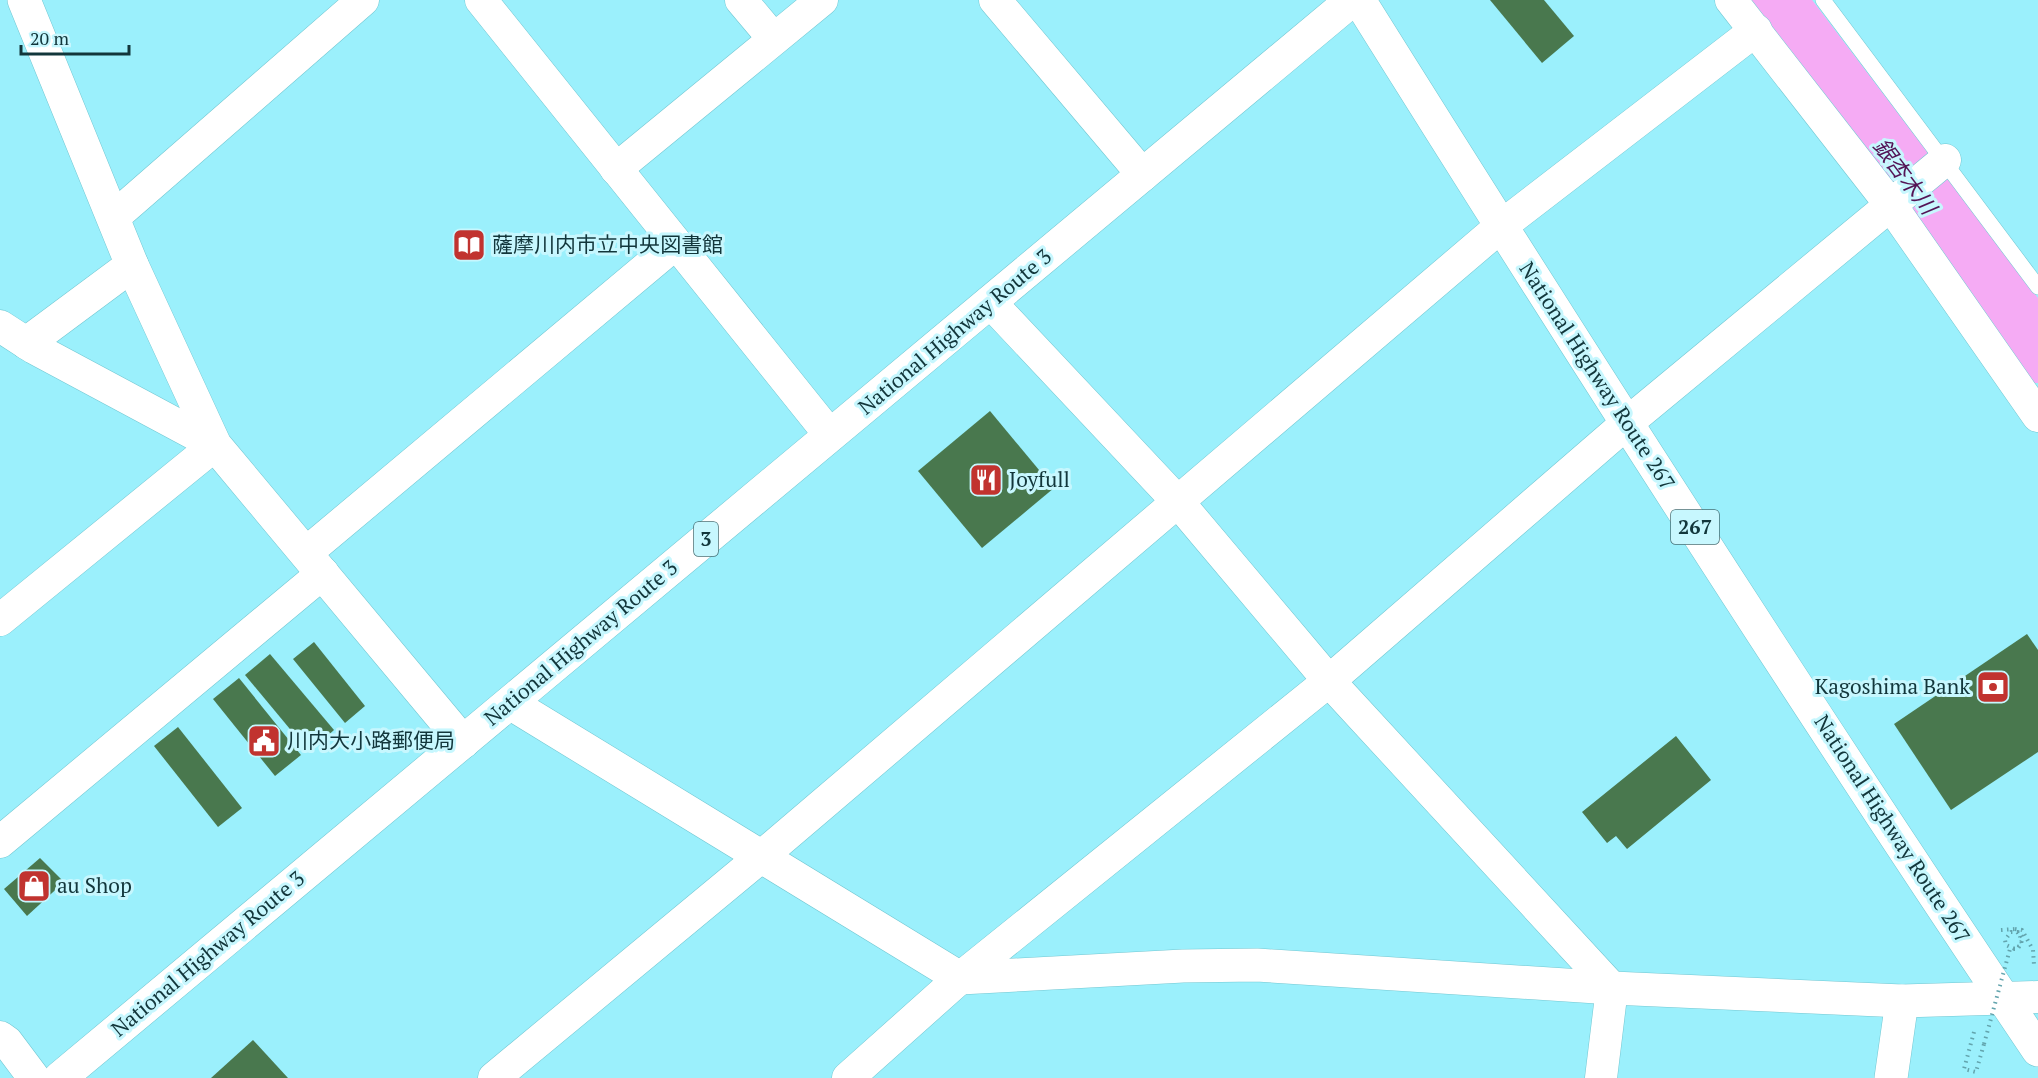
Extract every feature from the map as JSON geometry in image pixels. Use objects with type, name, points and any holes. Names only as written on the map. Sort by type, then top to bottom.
[{"type":"main road","points":[[24,0],[132,265],[215,445],[463,742]]},
{"type":"main road","name":"National Highway Route 3","points":[[60,1078],[1352,0]]},
{"type":"main road","name":"National Highway Route 267","points":[[1359,0],[1500,227],[2038,1050]]},
{"type":"main road","points":[[31,346],[132,265]]},
{"type":"main road","points":[[510,703],[960,978],[1183,966],[1257,965],[1612,988],[1902,1001],[2003,998]]},
{"type":"main road","points":[[1892,1078],[1902,1001]]},
{"type":"street","points":[[114,217],[363,0]]},
{"type":"street","points":[[481,0],[830,435]]},
{"type":"street","points":[[741,0],[773,38]]},
{"type":"street","points":[[616,169],[822,0]]},
{"type":"street","points":[[995,0],[1143,175]]},
{"type":"street","points":[[1731,0],[1895,200],[2038,416]]},
{"type":"street","points":[[494,1078],[762,856],[1179,503],[1500,227],[1756,30]]},
{"type":"street","points":[[848,1078],[960,978],[1329,681],[1627,423],[1939,165]]},
{"type":"street","points":[[0,842],[675,244]]},
{"type":"street","points":[[990,302],[1179,503],[1329,681],[1612,988],[1600,1078]]},
{"type":"street","points":[[0,326],[31,346],[215,445],[0,620]]},
{"type":"street","points":[[2003,998],[2036,983]]},
{"type":"street","points":[[0,1036],[34,1078]]},
{"type":"lane","points":[[1823,0],[1939,165],[2038,287]]},
{"type":"path","points":[[1972,1040],[1964,1069],[1976,1072],[2010,949],[2018,949],[2023,943],[2023,938],[2018,932],[2011,932],[2005,940],[2006,945],[2015,949],[2022,944],[2020,936],[2015,929]]},
{"type":"path","points":[[1997,930],[2022,930],[2033,950],[2036,983]]},
{"type":"building","points":[[1490,0],[1544,0],[1574,36],[1542,63]]},
{"type":"building","name":"Joyfull","points":[[990,411],[1054,488],[982,548],[918,471]]},
{"type":"building","name":"Kagoshima Bank","points":[[2027,634],[2038,650],[2038,752],[1951,810],[1894,724]]},
{"type":"building","points":[[314,642],[365,706],[345,723],[293,659]]},
{"type":"building","points":[[270,654],[334,730],[309,752],[245,675]]},
{"type":"building","points":[[239,678],[301,755],[275,776],[213,699]]},
{"type":"building","points":[[178,727],[242,808],[218,827],[154,746]]},
{"type":"building","points":[[1676,736],[1711,780],[1627,849],[1616,836],[1607,843],[1582,812]]},
{"type":"building","name":"au Shop","points":[[40,858],[64,882],[27,916],[4,889]]},
{"type":"building","points":[[253,1040],[288,1078],[211,1078]]},
{"type":"waterway","name":"銀杏木川","points":[[1772,0],[2038,351]]},
{"type":"place","name":"薩摩川内市立中央図書館","points":[[469,245]]},
{"type":"place","name":"Joyfull","points":[[986,480]]},
{"type":"place","name":"Kagoshima Bank","points":[[1993,687]]},
{"type":"place","name":"川内大小路郵便局","points":[[264,741]]},
{"type":"place","name":"au Shop","points":[[34,886]]}]
